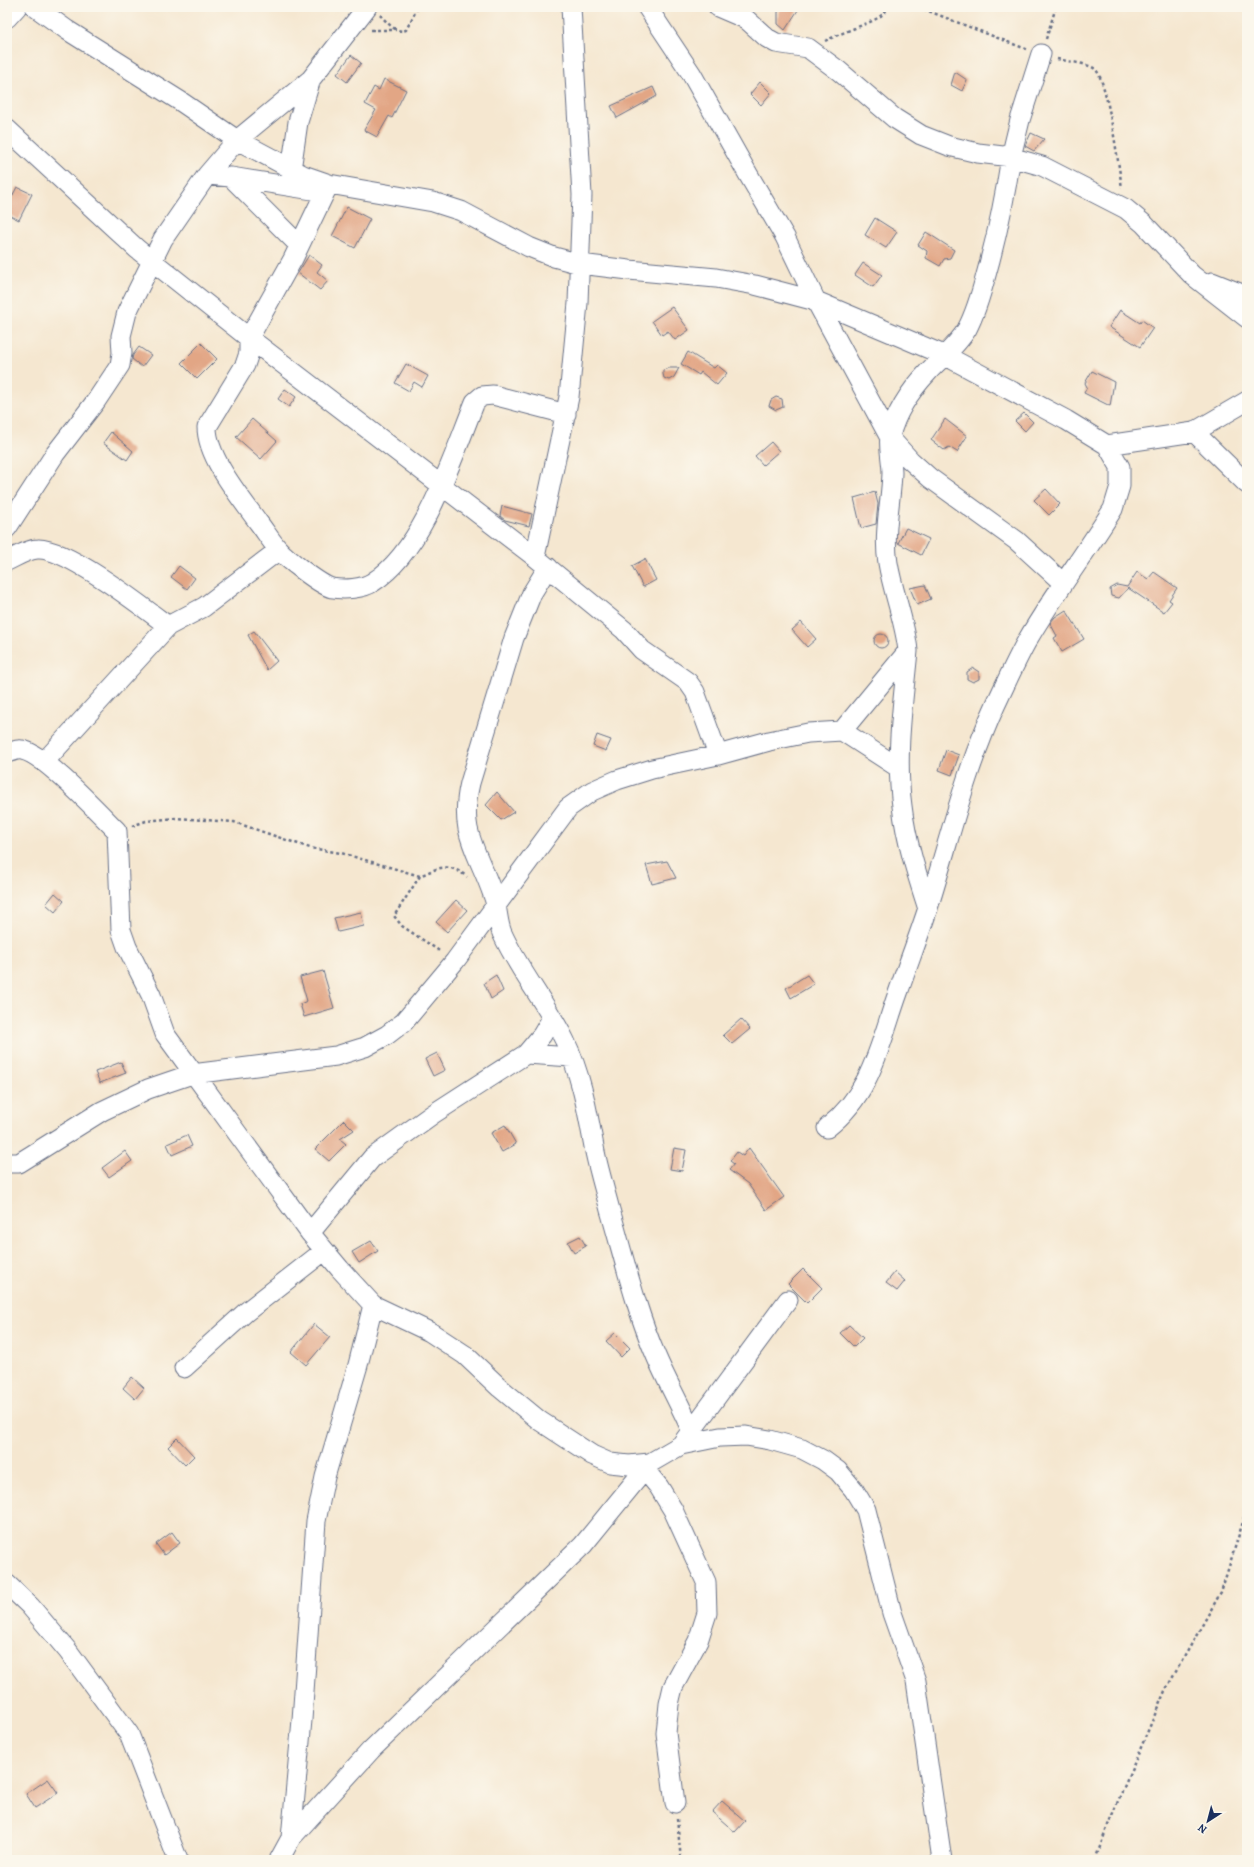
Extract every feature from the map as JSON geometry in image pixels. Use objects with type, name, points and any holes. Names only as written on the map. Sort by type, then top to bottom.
[{"type":"street","points":[[7,18],[16,7]]},
{"type":"street","points":[[35,7],[66,30],[180,101],[237,140],[327,188]]},
{"type":"street","points":[[571,7],[581,157],[580,264],[574,359],[541,562],[530,599],[514,638],[466,800],[466,823],[471,844],[494,897],[501,931],[552,1018],[572,1057],[582,1089],[596,1155],[610,1210],[643,1320],[687,1438]]},
{"type":"street","points":[[647,7],[692,73],[785,237],[816,301],[890,438],[910,460],[930,478],[1017,541],[1063,582]]},
{"type":"street","points":[[718,7],[746,19],[767,38],[776,43],[808,48],[839,71],[894,118],[921,134],[949,146],[978,153],[1011,157],[1042,166],[1126,209],[1144,224],[1192,274],[1247,318]]},
{"type":"street","points":[[7,528],[55,454],[96,401],[120,364],[122,353],[121,336],[127,312],[163,239],[206,175],[237,140],[310,79],[372,9]]},
{"type":"street","points":[[928,909],[911,855],[902,806],[899,768],[908,651],[906,632],[888,563],[886,536],[892,472],[890,438],[899,413],[912,390],[929,371],[946,356],[966,331],[976,309],[993,252],[1004,204],[1011,157],[1020,120],[1041,54]]},
{"type":"street","points":[[292,170],[298,122],[310,79]]},
{"type":"street","points":[[7,129],[124,237],[152,260],[249,338],[541,562],[624,630],[642,650],[688,682],[695,692],[718,755]]},
{"type":"street","points":[[206,175],[327,188],[433,202],[467,214],[529,247],[554,257],[580,264],[716,278],[754,285],[816,301],[946,356],[1066,420],[1107,445],[1120,467],[1120,486],[1113,509],[1063,582],[1027,640],[993,712],[971,765],[947,840],[928,909],[891,1012],[876,1061],[859,1095],[841,1117],[827,1128]]},
{"type":"street","points":[[231,177],[299,245]]},
{"type":"street","points":[[327,188],[299,245],[249,338],[249,352],[245,365],[212,416],[207,427],[207,437],[218,462],[233,487],[279,550],[314,579],[332,588],[357,588],[372,583],[402,556],[412,543],[441,486],[475,402],[482,396],[493,395],[566,414]]},
{"type":"street","points":[[124,237],[163,239]]},
{"type":"street","points":[[1192,274],[1247,296]]},
{"type":"street","points":[[1107,445],[1194,432],[1247,401]]},
{"type":"street","points":[[1194,432],[1247,484]]},
{"type":"street","points":[[7,561],[37,549],[54,551],[96,575],[168,626]]},
{"type":"street","points":[[44,762],[168,626],[204,607],[279,550]]},
{"type":"street","points":[[842,731],[908,651]]},
{"type":"street","points":[[11,1165],[102,1111],[148,1089],[192,1074],[336,1056],[365,1047],[387,1035],[404,1022],[455,961],[568,808],[592,791],[617,780],[652,769],[808,733],[842,731],[899,768]]},
{"type":"street","points":[[7,753],[20,749],[29,752],[44,762],[117,831],[121,930],[127,948],[151,995],[165,1034],[192,1074],[269,1174],[324,1251],[373,1305],[430,1332],[465,1355],[500,1388],[540,1420],[592,1455],[610,1463],[648,1467]]},
{"type":"street","points":[[310,1233],[358,1172],[382,1149],[526,1054],[542,1035],[552,1018]]},
{"type":"street","points":[[526,1054],[572,1057]]},
{"type":"street","points":[[184,1368],[246,1312],[324,1251]]},
{"type":"street","points":[[279,1860],[291,1838],[371,1750],[583,1545],[648,1467],[687,1438],[788,1300]]},
{"type":"street","points":[[291,1838],[302,1720],[316,1521],[326,1477],[358,1365],[373,1305]]},
{"type":"street","points":[[687,1438],[746,1436],[770,1440],[802,1449],[823,1460],[838,1471],[854,1490],[866,1510],[892,1613],[916,1681],[942,1860]]},
{"type":"street","points":[[648,1467],[673,1510],[706,1582],[707,1612],[698,1641],[673,1687],[669,1704],[666,1733],[675,1803]]},
{"type":"street","points":[[7,1584],[30,1606],[68,1651],[128,1734],[178,1860]]},
{"type":"path","points":[[372,9],[396,30],[402,31],[406,30],[418,7]]},
{"type":"path","points":[[808,48],[856,27],[869,23],[883,15],[889,7]]},
{"type":"path","points":[[918,7],[1041,54],[1079,65],[1089,65],[1097,70],[1104,89],[1126,209]]},
{"type":"path","points":[[1041,54],[1056,7]]},
{"type":"path","points":[[117,831],[146,821],[176,818],[234,822],[310,848],[341,853],[420,876]]},
{"type":"path","points":[[455,961],[402,926],[394,916],[420,876],[440,867],[460,872],[469,879]]},
{"type":"path","points":[[1095,1860],[1110,1820],[1165,1691],[1221,1592],[1247,1509]]},
{"type":"path","points":[[675,1803],[681,1860]]},
{"type":"building","points":[[781,7],[800,7],[785,30],[778,24],[778,12]]},
{"type":"building","points":[[351,55],[361,63],[347,82],[337,74]]},
{"type":"building","points":[[955,72],[967,80],[962,91],[951,85]]},
{"type":"building","points":[[384,79],[406,90],[392,118],[389,116],[377,137],[364,130],[376,110],[365,104],[374,87],[379,90]]},
{"type":"building","points":[[760,82],[771,93],[761,105],[750,94]]},
{"type":"building","points":[[653,87],[657,96],[617,118],[611,106]]},
{"type":"building","points":[[1031,133],[1044,139],[1034,151],[1025,146]]},
{"type":"building","points":[[17,187],[32,194],[19,220],[7,214],[7,206]]},
{"type":"building","points":[[347,207],[370,219],[355,248],[332,236]]},
{"type":"building","points":[[875,218],[897,232],[886,248],[865,235]]},
{"type":"building","points":[[926,232],[954,250],[950,258],[944,259],[940,266],[926,258],[927,251],[918,245]]},
{"type":"building","points":[[309,255],[322,265],[317,272],[328,281],[320,290],[298,273]]},
{"type":"building","points":[[863,263],[882,275],[873,287],[855,275]]},
{"type":"building","points":[[672,307],[689,330],[675,340],[668,331],[662,335],[652,321]]},
{"type":"building","points":[[1120,310],[1140,323],[1142,320],[1153,328],[1140,347],[1109,327]]},
{"type":"building","points":[[201,343],[217,359],[197,379],[181,363]]},
{"type":"building","points":[[139,347],[151,355],[142,367],[132,359]]},
{"type":"building","points":[[688,352],[714,368],[717,365],[727,373],[717,385],[701,372],[699,375],[681,364]]},
{"type":"building","points":[[406,364],[428,376],[422,387],[414,382],[409,391],[395,383]]},
{"type":"building","points":[[669,368],[679,368],[674,377],[669,380],[664,378],[663,370]]},
{"type":"building","points":[[1092,371],[1114,382],[1110,406],[1084,393],[1087,387],[1085,383]]},
{"type":"building","points":[[285,389],[296,397],[289,407],[278,399]]},
{"type":"building","points":[[776,397],[782,399],[783,407],[776,410],[769,406],[771,400]]},
{"type":"building","points":[[1024,413],[1033,422],[1025,431],[1015,421]]},
{"type":"building","points":[[252,419],[277,441],[261,459],[236,437]]},
{"type":"building","points":[[945,419],[967,436],[957,452],[949,447],[944,450],[931,440]]},
{"type":"building","points":[[111,432],[133,451],[127,460],[103,443]]},
{"type":"building","points":[[771,442],[779,451],[763,465],[755,456]]},
{"type":"building","points":[[1046,489],[1060,504],[1049,515],[1034,500]]},
{"type":"building","points":[[875,492],[878,504],[876,524],[861,528],[854,498]]},
{"type":"building","points":[[502,506],[532,514],[529,526],[505,520],[500,516]]},
{"type":"building","points":[[906,528],[929,539],[921,555],[898,543]]},
{"type":"building","points":[[645,559],[656,580],[643,587],[632,566]]},
{"type":"building","points":[[179,566],[195,578],[187,589],[171,577]]},
{"type":"building","points":[[1137,572],[1148,579],[1154,572],[1177,588],[1169,600],[1172,602],[1164,612],[1128,588],[1119,598],[1111,596],[1110,589],[1117,585],[1127,587]]},
{"type":"building","points":[[925,585],[931,599],[917,605],[910,588]]},
{"type":"building","points":[[1066,610],[1084,639],[1062,652],[1054,638],[1057,636],[1050,623],[1055,617]]},
{"type":"building","points":[[801,622],[816,639],[807,647],[792,630]]},
{"type":"building","points":[[254,631],[277,661],[267,670],[248,635]]},
{"type":"building","points":[[881,634],[886,636],[888,641],[886,646],[881,648],[876,646],[874,641],[876,636]]},
{"type":"building","points":[[973,668],[979,672],[979,679],[973,682],[967,679],[967,672]]},
{"type":"building","points":[[597,735],[611,740],[606,751],[593,746]]},
{"type":"building","points":[[946,750],[959,755],[952,775],[939,770]]},
{"type":"building","points":[[497,792],[514,812],[501,820],[486,805]]},
{"type":"building","points":[[667,861],[676,878],[652,884],[646,865]]},
{"type":"building","points":[[55,893],[64,901],[55,912],[46,904]]},
{"type":"building","points":[[456,900],[467,910],[447,932],[436,922]]},
{"type":"building","points":[[361,912],[364,926],[338,932],[334,918]]},
{"type":"building","points":[[323,971],[334,1008],[304,1017],[300,1004],[307,1001],[300,977]]},
{"type":"building","points":[[496,975],[503,991],[491,999],[484,983]]},
{"type":"building","points":[[807,975],[814,984],[791,998],[786,988]]},
{"type":"building","points":[[741,1019],[750,1029],[732,1044],[723,1035]]},
{"type":"building","points":[[437,1053],[445,1070],[433,1076],[425,1059]]},
{"type":"building","points":[[121,1062],[126,1073],[100,1083],[95,1072]]},
{"type":"building","points":[[344,1120],[354,1130],[340,1139],[346,1144],[329,1161],[315,1149]]},
{"type":"building","points":[[505,1125],[516,1144],[502,1152],[491,1133]]},
{"type":"building","points":[[187,1135],[192,1146],[172,1155],[167,1144]]},
{"type":"building","points":[[674,1148],[686,1150],[682,1171],[670,1169]]},
{"type":"building","points":[[749,1148],[784,1197],[766,1210],[748,1184],[729,1170],[734,1164],[730,1161],[737,1152],[743,1156]]},
{"type":"building","points":[[125,1151],[132,1161],[109,1177],[102,1168]]},
{"type":"building","points":[[580,1236],[586,1246],[574,1253],[568,1242]]},
{"type":"building","points":[[371,1241],[378,1251],[359,1263],[352,1252]]},
{"type":"building","points":[[803,1269],[822,1288],[807,1303],[788,1284]]},
{"type":"building","points":[[895,1272],[905,1281],[897,1291],[886,1283]]},
{"type":"building","points":[[314,1324],[330,1337],[306,1365],[291,1352]]},
{"type":"building","points":[[849,1325],[863,1338],[854,1347],[840,1333]]},
{"type":"building","points":[[615,1333],[630,1348],[621,1357],[606,1341]]},
{"type":"building","points":[[132,1377],[144,1388],[135,1399],[123,1388]]},
{"type":"building","points":[[177,1438],[194,1456],[185,1465],[168,1447]]},
{"type":"building","points":[[172,1532],[180,1543],[164,1555],[156,1544]]},
{"type":"building","points":[[48,1779],[58,1793],[35,1808],[26,1794]]},
{"type":"building","points":[[722,1801],[745,1821],[735,1832],[712,1812]]}]
